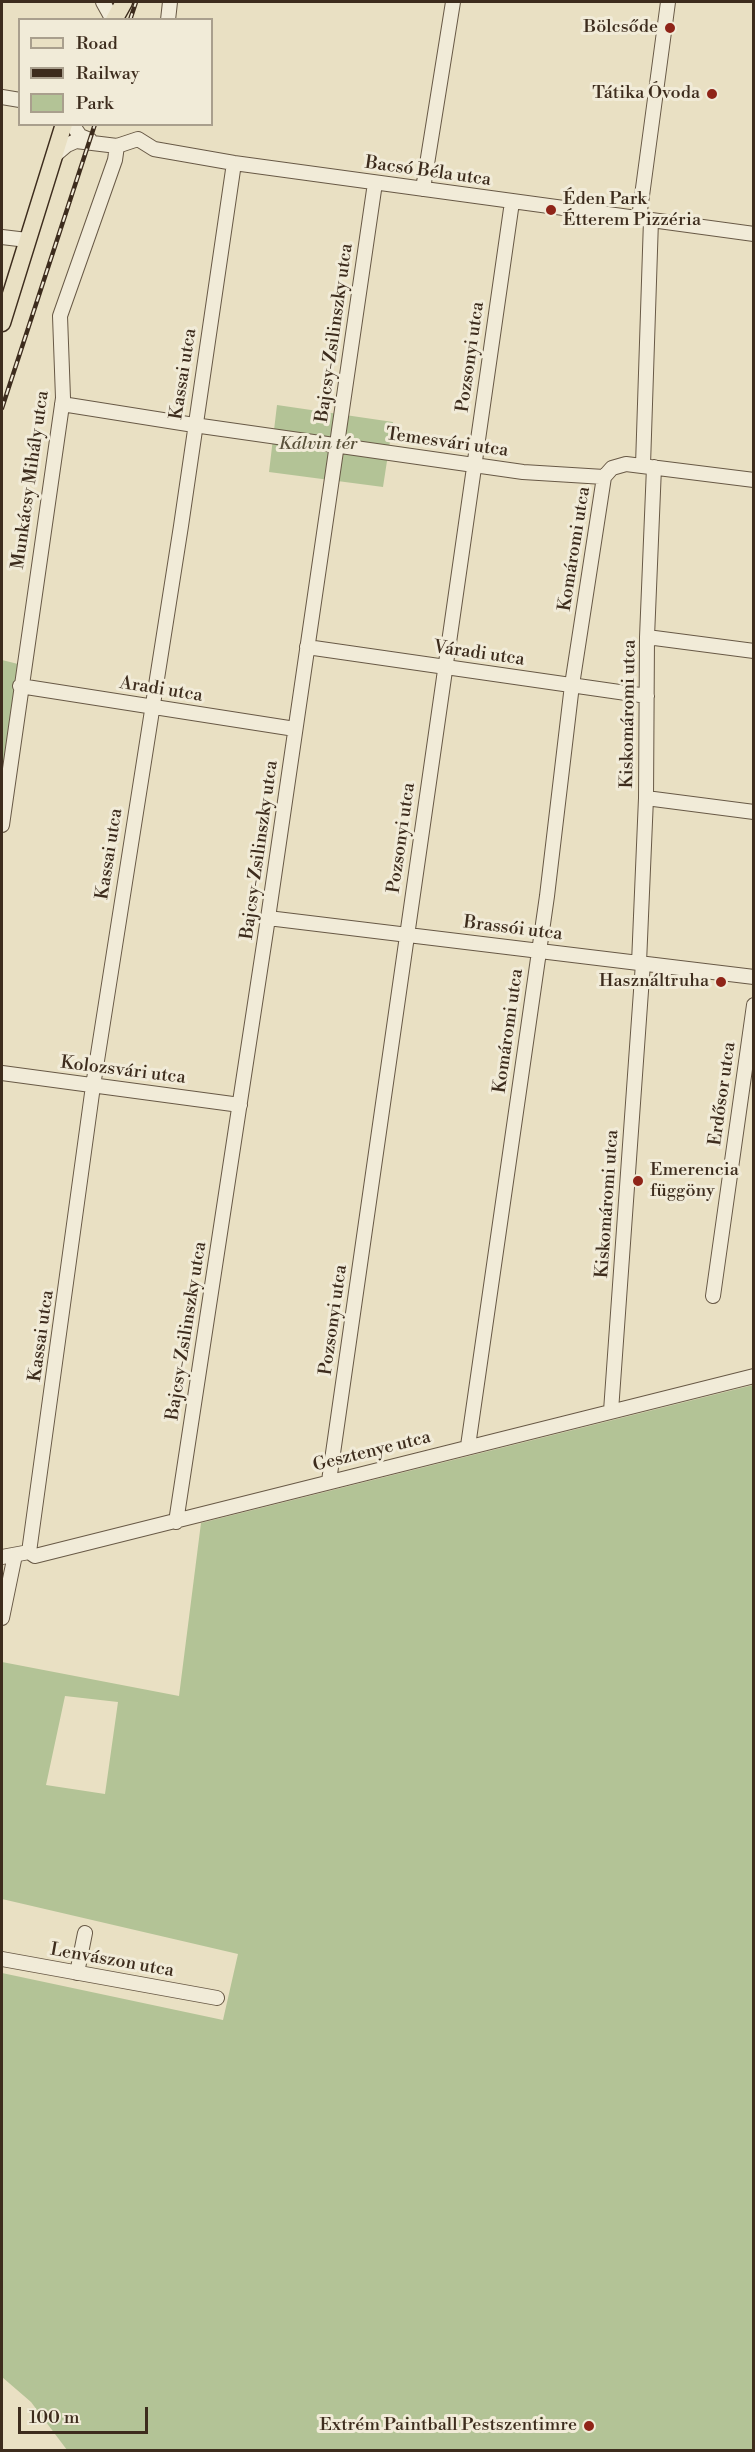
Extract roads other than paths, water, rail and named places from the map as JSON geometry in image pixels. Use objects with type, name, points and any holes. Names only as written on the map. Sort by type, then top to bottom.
[{"type":"main road","points":[[115,18],[124,2]]},
{"type":"main road","points":[[2,322],[63,126]]},
{"type":"street","points":[[103,2],[113,18]]},
{"type":"street","points":[[168,18],[170,2]]},
{"type":"street","points":[[423,189],[453,2]]},
{"type":"street","name":"Kiskomáromi utca","points":[[610,1411],[641,963],[646,798],[648,466],[645,219],[668,2]]},
{"type":"street","points":[[2,97],[18,100]]},
{"type":"street","points":[[73,126],[80,136],[110,145]]},
{"type":"street","points":[[54,156],[76,141],[110,145],[138,139],[143,126]]},
{"type":"street","name":"Bacsó Béla utca","points":[[138,139],[154,149],[234,163],[753,234]]},
{"type":"street","name":"Munkácsy Mihály utca","points":[[2,825],[62,404],[60,316],[115,160],[110,145]]},
{"type":"street","name":"Kassai utca","points":[[2,1618],[15,1555],[93,1086],[181,526],[234,163]]},
{"type":"street","name":"Bajcsy-Zsilinszky utca","points":[[176,1522],[268,918],[375,183]]},
{"type":"street","name":"Pozsonyi utca","points":[[329,1481],[512,202]]},
{"type":"street","points":[[2,237],[27,240]]},
{"type":"street","name":"Temesvári utca","points":[[62,404],[523,472],[604,477]]},
{"type":"street","points":[[604,477],[612,468],[626,464],[753,480]]},
{"type":"street","name":"Komáromi utca","points":[[468,1446],[539,950],[572,685],[604,477]]},
{"type":"street","points":[[647,638],[753,651]]},
{"type":"street","name":"Váradi utca","points":[[307,646],[647,696]]},
{"type":"street","name":"Aradi utca","points":[[20,686],[295,729]]},
{"type":"street","points":[[646,798],[753,812]]},
{"type":"street","name":"Brassói utca","points":[[268,918],[753,977]]},
{"type":"street","name":"Erdősor utca","points":[[714,1296],[753,1005]]},
{"type":"street","name":"Kolozsvári utca","points":[[2,1073],[240,1105]]},
{"type":"street","name":"Gesztenye utca","points":[[15,1555],[35,1556],[176,1522],[329,1481],[753,1376]]},
{"type":"street","points":[[77,1973],[86,1934]]},
{"type":"street","name":"Lenvászon utca","points":[[2,1959],[217,1998]]},
{"type":"railway","points":[[131,18],[136,2]]},
{"type":"railway","points":[[2,408],[94,126]]},
{"type":"place","name":"Bölcsőde","points":[[670,28]]},
{"type":"place","name":"Tátika Óvoda","points":[[712,94]]},
{"type":"place","name":"Éden Park Étterem Pizzéria","points":[[551,210]]},
{"type":"place","name":"Használtruha","points":[[721,982]]},
{"type":"place","name":"Emerencia függöny","points":[[638,1181]]},
{"type":"place","name":"Extrém Paintball Pestszentimre","points":[[589,2426]]},
{"type":"park label","name":"Kálvin tér","points":[[318,445]]}]
